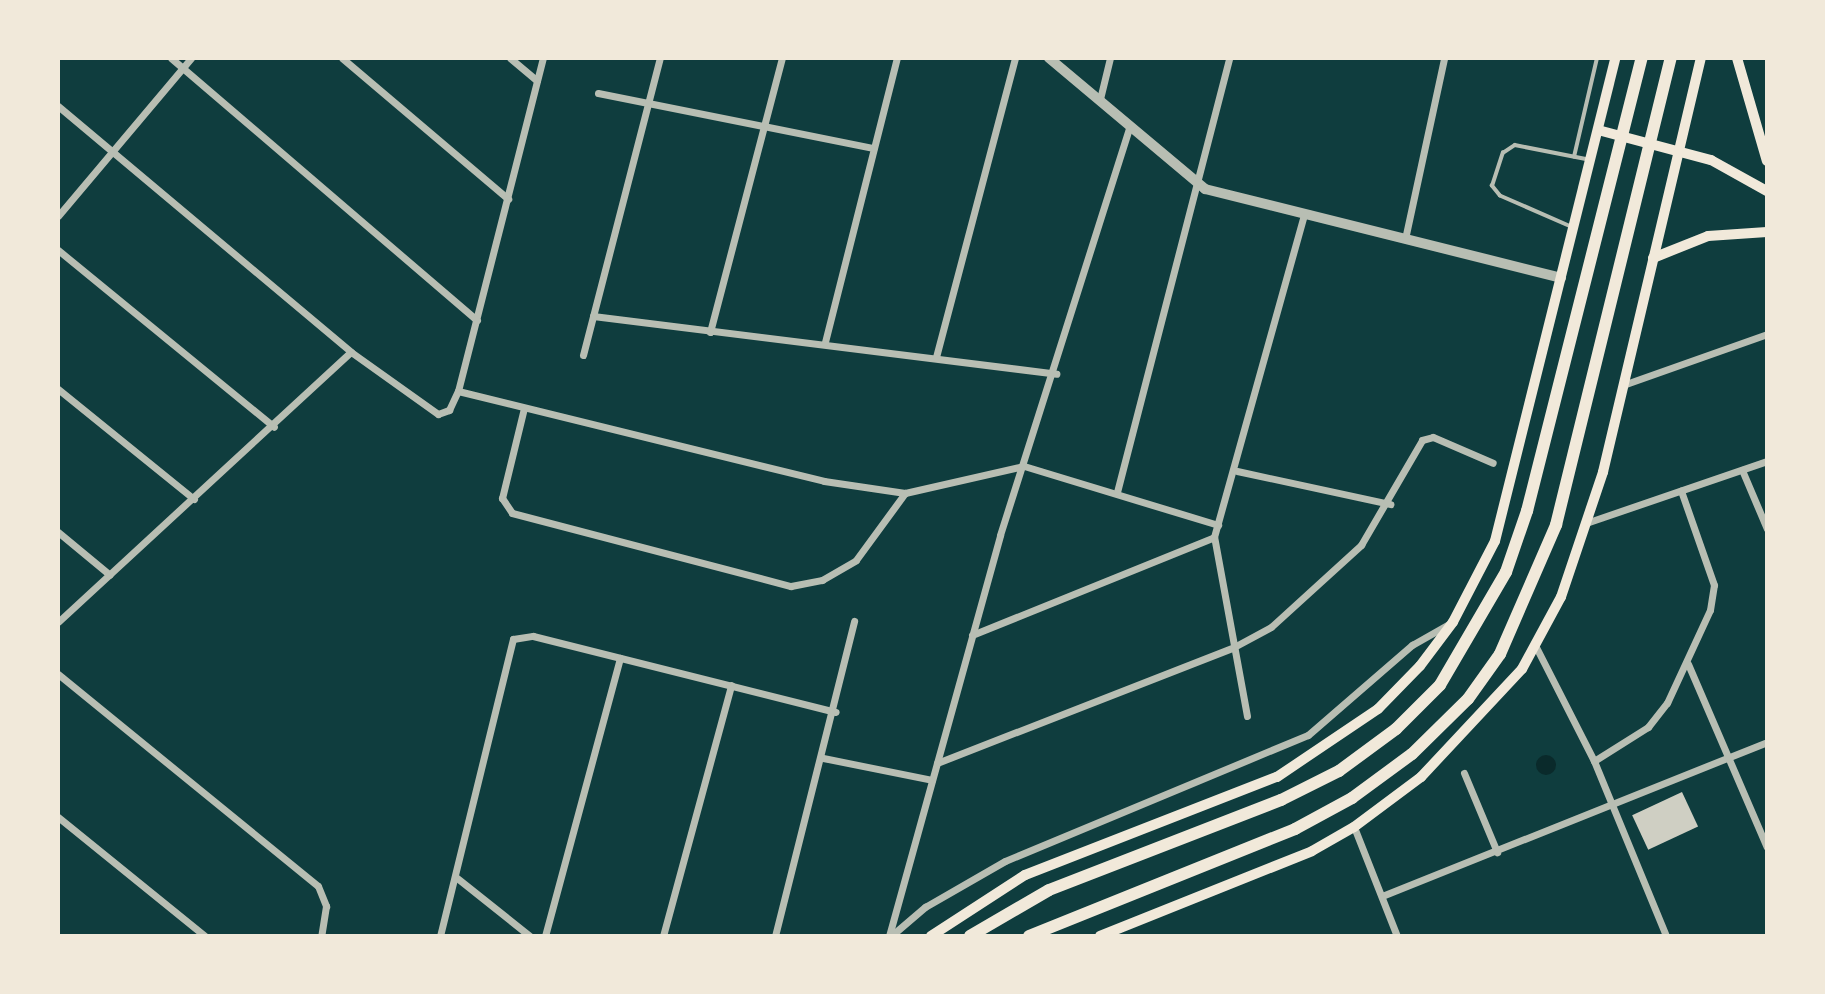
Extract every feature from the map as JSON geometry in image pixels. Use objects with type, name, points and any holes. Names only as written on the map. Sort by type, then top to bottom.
[{"type":"highway","points":[[970,936],[1049,890],[1281,800],[1339,771],[1440,685],[1506,572],[1527,512],[1642,58]]},
{"type":"highway","points":[[1029,936],[1056,921],[1295,829],[1352,798],[1412,754],[1468,699],[1506,642],[1556,525],[1671,58]]},
{"type":"main road","points":[[931,936],[1025,875],[1277,777],[1343,736],[1395,692],[1453,622],[1495,541],[1592,161],[1615,58]]},
{"type":"main road","points":[[1100,936],[1312,851],[1354,827],[1421,777],[1481,718],[1536,647],[1586,523],[1653,258],[1672,149],[1702,58]]},
{"type":"main road","points":[[1737,58],[1767,161]]},
{"type":"main road","points":[[1598,130],[1672,149],[1767,191]]},
{"type":"main road","points":[[1653,258],[1708,236],[1767,232]]},
{"type":"street","points":[[171,58],[477,320]]},
{"type":"street","points":[[58,216],[191,58]]},
{"type":"street","points":[[342,58],[508,199]]},
{"type":"street","points":[[510,58],[537,81]]},
{"type":"street","points":[[58,106],[351,352],[438,414],[449,411],[458,391],[543,58]]},
{"type":"street","points":[[583,355],[660,58]]},
{"type":"street","points":[[710,332],[782,58]]},
{"type":"street","points":[[825,342],[897,58]]},
{"type":"street","points":[[936,357],[1015,58]]},
{"type":"street","points":[[1049,58],[1197,183],[1304,214],[1561,278]]},
{"type":"street","points":[[1100,99],[1110,58]]},
{"type":"street","points":[[1117,492],[1229,58]]},
{"type":"street","points":[[1405,239],[1444,58]]},
{"type":"street","points":[[598,93],[874,148]]},
{"type":"street","points":[[890,936],[972,635],[1024,466],[1056,374],[1130,126]]},
{"type":"street","points":[[1247,716],[1214,537],[1237,471],[1304,214]]},
{"type":"street","points":[[58,250],[274,427]]},
{"type":"street","points":[[593,316],[710,332],[825,342],[1056,374]]},
{"type":"street","points":[[1623,385],[1767,334]]},
{"type":"street","points":[[58,622],[274,427],[351,352]]},
{"type":"street","points":[[58,390],[194,499]]},
{"type":"street","points":[[458,391],[824,481],[905,493],[1024,466],[1117,492],[1218,526]]},
{"type":"street","points":[[524,408],[502,498],[506,509],[791,586],[822,580],[856,560],[905,493]]},
{"type":"street","points":[[937,763],[1234,647],[1295,609],[1361,545],[1390,504],[1422,440],[1433,437],[1493,463]]},
{"type":"street","points":[[1586,523],[1767,461]]},
{"type":"street","points":[[1742,470],[1767,529]]},
{"type":"street","points":[[1237,471],[1390,504]]},
{"type":"street","points":[[1594,761],[1648,727],[1688,664],[1714,585],[1681,491]]},
{"type":"street","points":[[58,532],[110,575]]},
{"type":"street","points":[[972,635],[1214,537]]},
{"type":"street","points":[[775,936],[836,712],[854,621]]},
{"type":"street","points":[[890,936],[925,906],[1005,861],[1272,754],[1331,720],[1412,645],[1453,622]]},
{"type":"street","points":[[440,936],[457,878],[508,643],[533,636],[836,712]]},
{"type":"street","points":[[1536,647],[1594,761],[1666,936]]},
{"type":"street","points":[[545,936],[620,658]]},
{"type":"street","points":[[1688,664],[1767,846]]},
{"type":"street","points":[[58,674],[318,886],[326,906],[321,936]]},
{"type":"street","points":[[663,936],[731,685]]},
{"type":"street","points":[[1331,720],[1343,736]]},
{"type":"street","points":[[1382,897],[1767,742]]},
{"type":"street","points":[[823,758],[932,780]]},
{"type":"street","points":[[1464,773],[1497,852]]},
{"type":"street","points":[[58,817],[205,936]]},
{"type":"street","points":[[1354,827],[1397,936]]},
{"type":"street","points":[[457,878],[530,936]]},
{"type":"lane","points":[[1574,157],[1597,58]]},
{"type":"lane","points":[[1573,228],[1504,198],[1492,186],[1503,153],[1516,145],[1592,161]]},
{"type":"water","points":[[1542,755],[1550,755],[1556,765],[1550,775],[1542,775],[1536,769],[1536,761]]},
{"type":"building","points":[[1682,792],[1698,826],[1648,850],[1632,815]]}]
